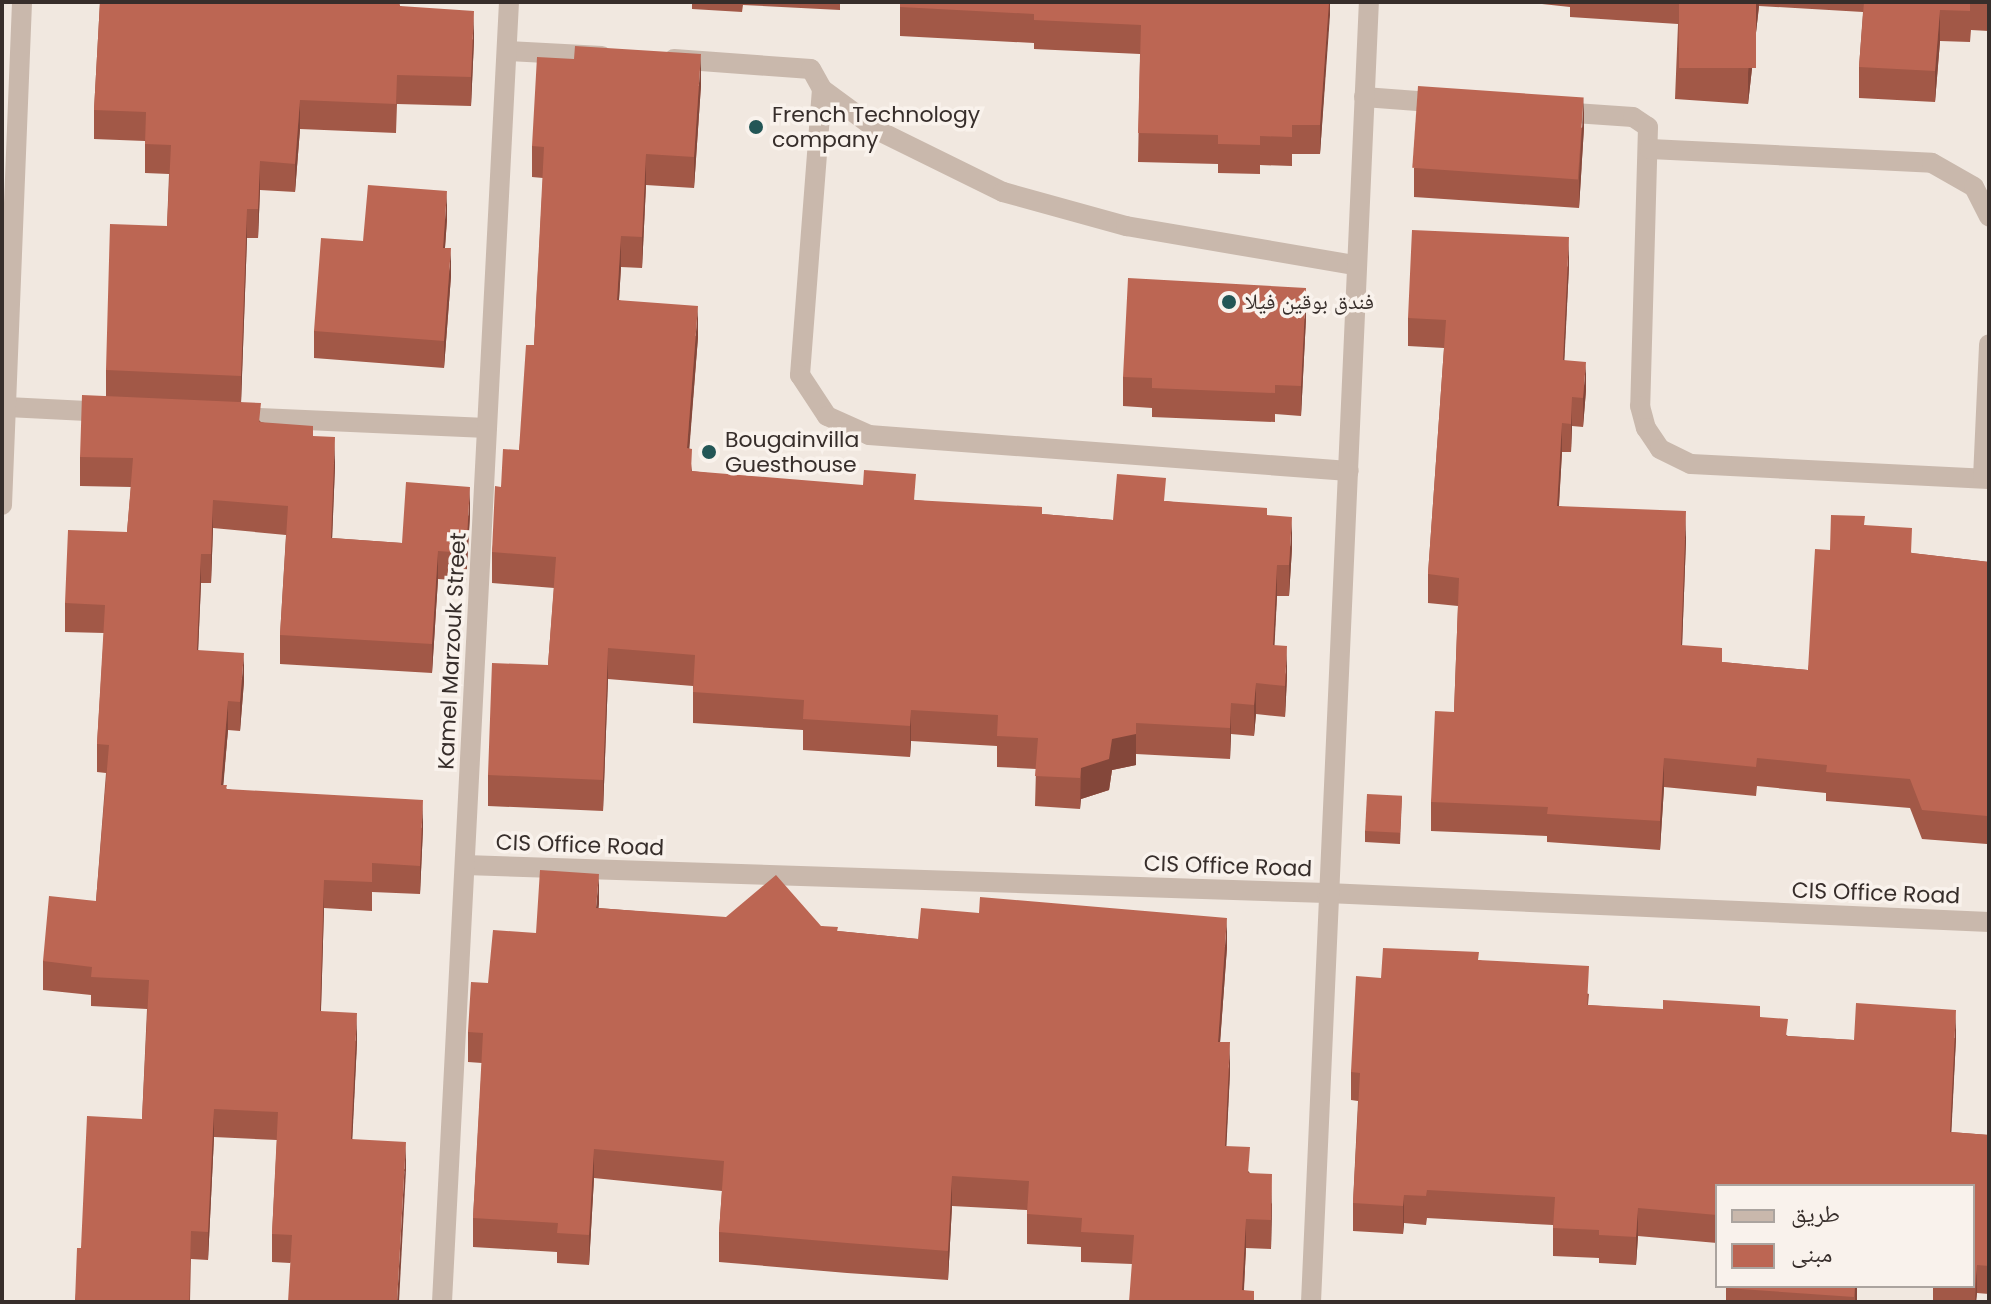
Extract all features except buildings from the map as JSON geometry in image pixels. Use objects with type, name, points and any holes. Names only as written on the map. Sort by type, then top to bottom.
[{"type":"street","points":[[2,505],[22,2]]},
{"type":"street","name":"Kamel Marzouk Street","points":[[442,1302],[509,2]]},
{"type":"street","points":[[1311,1302],[1369,2]]},
{"type":"street","points":[[507,51],[619,56]]},
{"type":"street","points":[[651,58],[762,63],[811,69],[822,89],[879,131],[1003,192],[1126,226],[1355,265]]},
{"type":"street","points":[[822,89],[800,375],[827,416],[869,435],[1349,471]]},
{"type":"street","points":[[1364,97],[1459,104]]},
{"type":"street","points":[[1538,110],[1633,117],[1648,127],[1650,149],[1640,406],[1646,428],[1660,449],[1691,464],[1986,478],[1989,344]]},
{"type":"street","points":[[1650,149],[1932,163],[1974,187],[1989,216]]},
{"type":"street","points":[[7,407],[131,413]]},
{"type":"street","points":[[208,416],[487,428]]},
{"type":"street","name":"CIS Office Road","points":[[465,865],[1327,893],[1989,922]]},
{"type":"place","name":"French Technology company","points":[[756,127]]},
{"type":"place","name":"فندق بوقين فيلا","points":[[1229,302]]},
{"type":"place","name":"Bougainvilla Guesthouse","points":[[709,452]]}]
